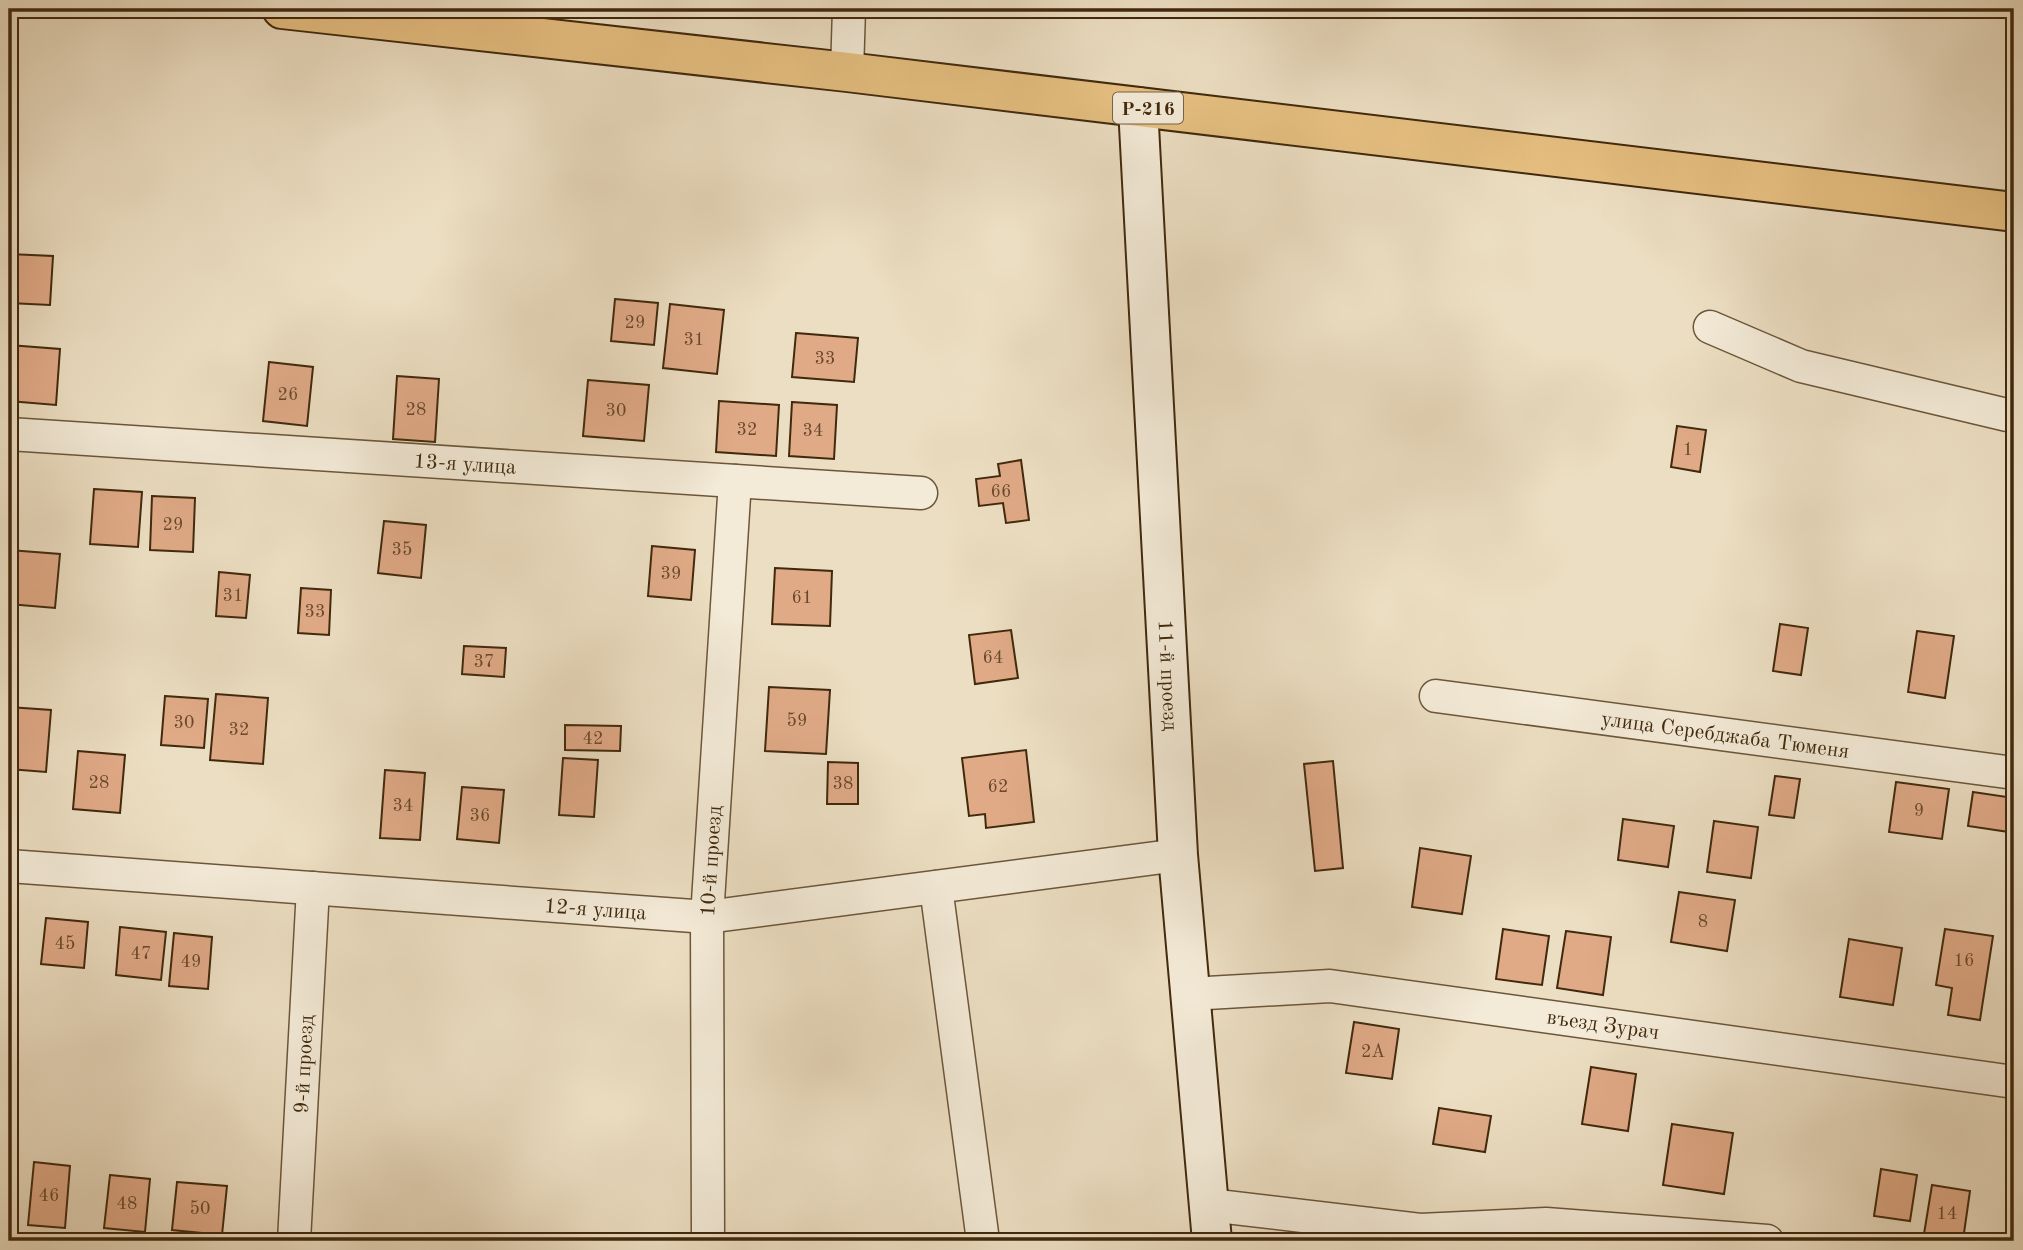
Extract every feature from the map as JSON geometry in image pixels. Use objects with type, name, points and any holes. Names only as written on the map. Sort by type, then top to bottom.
[{"type":"highway","name":"Р-216","points":[[282,9],[847,72],[2014,212]]},
{"type":"street","points":[[847,72],[849,9]]},
{"type":"street","name":"11-й проезд","points":[[1138,107],[1178,855],[1210,1223]]},
{"type":"street","points":[[1710,327],[1801,366],[2007,415],[2014,414]]},
{"type":"street","name":"13-я улица","points":[[9,434],[921,493]]},
{"type":"street","name":"10-й проезд","points":[[708,1241],[708,917],[734,481]]},
{"type":"street","name":"улица Серебджаба Тюменя","points":[[1436,696],[2014,773]]},
{"type":"street","name":"12-я улица","points":[[9,866],[708,917],[1178,855]]},
{"type":"street","points":[[936,887],[983,1241]]},
{"type":"street","name":"9-й проезд","points":[[295,1241],[313,888]]},
{"type":"street","name":"въезд Зурач","points":[[1191,994],[1330,986],[2014,1082]]},
{"type":"street","points":[[1210,1223],[1767,1241]]},
{"type":"building","points":[[9,254],[53,256],[50,305],[9,303]]},
{"type":"building","points":[[615,299],[658,303],[654,345],[611,341]]},
{"type":"building","points":[[670,304],[724,310],[717,374],[663,368]]},
{"type":"building","points":[[796,333],[858,338],[854,382],[792,377]]},
{"type":"building","points":[[9,345],[60,349],[56,405],[9,401]]},
{"type":"building","points":[[269,362],[313,367],[307,426],[263,421]]},
{"type":"building","points":[[397,376],[439,379],[435,442],[393,439]]},
{"type":"building","points":[[588,380],[649,385],[644,441],[583,436]]},
{"type":"building","points":[[719,401],[779,405],[776,456],[716,452]]},
{"type":"building","points":[[792,402],[837,405],[834,459],[789,456]]},
{"type":"building","points":[[1677,426],[1706,430],[1700,472],[1671,467]]},
{"type":"building","points":[[1021,460],[1029,520],[1006,523],[1003,503],[979,506],[976,479],[1000,476],[998,464]]},
{"type":"building","points":[[94,489],[142,492],[138,547],[90,544]]},
{"type":"building","points":[[152,496],[195,498],[193,552],[150,550]]},
{"type":"building","points":[[384,521],[426,525],[421,578],[378,573]]},
{"type":"building","points":[[652,546],[695,550],[691,600],[648,596]]},
{"type":"building","points":[[9,550],[60,554],[55,608],[9,604]]},
{"type":"building","points":[[775,568],[832,571],[830,626],[772,624]]},
{"type":"building","points":[[219,572],[250,575],[246,618],[216,616]]},
{"type":"building","points":[[301,588],[331,590],[329,635],[298,633]]},
{"type":"building","points":[[1780,624],[1808,628],[1801,675],[1773,671]]},
{"type":"building","points":[[1011,630],[1018,678],[975,684],[969,635]]},
{"type":"building","points":[[1917,631],[1954,636],[1945,698],[1908,692]]},
{"type":"building","points":[[464,646],[506,648],[504,677],[462,674]]},
{"type":"building","points":[[769,687],[830,690],[826,754],[765,751]]},
{"type":"building","points":[[216,694],[268,698],[263,764],[210,760]]},
{"type":"building","points":[[165,696],[208,699],[204,748],[161,745]]},
{"type":"building","points":[[9,707],[51,710],[46,772],[9,769]]},
{"type":"building","points":[[565,725],[621,726],[620,751],[565,750]]},
{"type":"building","points":[[1026,750],[1034,822],[986,828],[985,814],[969,816],[962,758]]},
{"type":"building","points":[[78,751],[125,755],[120,813],[73,809]]},
{"type":"building","points":[[563,758],[598,760],[594,817],[559,815]]},
{"type":"building","points":[[1333,761],[1343,868],[1315,871],[1304,764]]},
{"type":"building","points":[[828,762],[858,763],[858,804],[827,804]]},
{"type":"building","points":[[385,770],[425,773],[420,840],[380,838]]},
{"type":"building","points":[[1775,776],[1800,779],[1794,818],[1769,815]]},
{"type":"building","points":[[1896,782],[1949,789],[1942,839],[1889,832]]},
{"type":"building","points":[[462,787],[504,790],[499,843],[457,839]]},
{"type":"building","points":[[1973,792],[2014,798],[2009,832],[1968,826]]},
{"type":"building","points":[[1623,819],[1674,826],[1668,867],[1618,860]]},
{"type":"building","points":[[1714,821],[1758,827],[1751,878],[1707,872]]},
{"type":"building","points":[[1420,848],[1471,856],[1462,914],[1412,907]]},
{"type":"building","points":[[1679,892],[1735,900],[1727,951],[1671,942]]},
{"type":"building","points":[[9,911],[13,912],[9,956]]},
{"type":"building","points":[[46,918],[88,922],[84,968],[41,964]]},
{"type":"building","points":[[120,927],[166,932],[161,980],[116,975]]},
{"type":"building","points":[[1503,929],[1549,936],[1542,985],[1496,979]]},
{"type":"building","points":[[1945,929],[1993,936],[1980,1020],[1948,1015],[1952,988],[1936,985]]},
{"type":"building","points":[[1566,931],[1611,937],[1603,995],[1557,988]]},
{"type":"building","points":[[174,933],[212,937],[208,989],[169,986]]},
{"type":"building","points":[[1849,939],[1902,948],[1893,1005],[1840,997]]},
{"type":"building","points":[[1354,1022],[1399,1029],[1392,1079],[1346,1073]]},
{"type":"building","points":[[1591,1067],[1636,1074],[1628,1131],[1582,1124]]},
{"type":"building","points":[[1439,1108],[1491,1116],[1485,1152],[1433,1144]]},
{"type":"building","points":[[1672,1124],[1733,1133],[1724,1194],[1663,1185]]},
{"type":"building","points":[[34,1162],[70,1166],[65,1228],[28,1225]]},
{"type":"building","points":[[1881,1169],[1917,1175],[1910,1221],[1874,1216]]},
{"type":"building","points":[[110,1175],[150,1179],[145,1232],[104,1228]]},
{"type":"building","points":[[177,1182],[227,1186],[222,1235],[172,1230]]},
{"type":"building","points":[[1932,1185],[1970,1191],[1963,1240],[1924,1234]]}]
